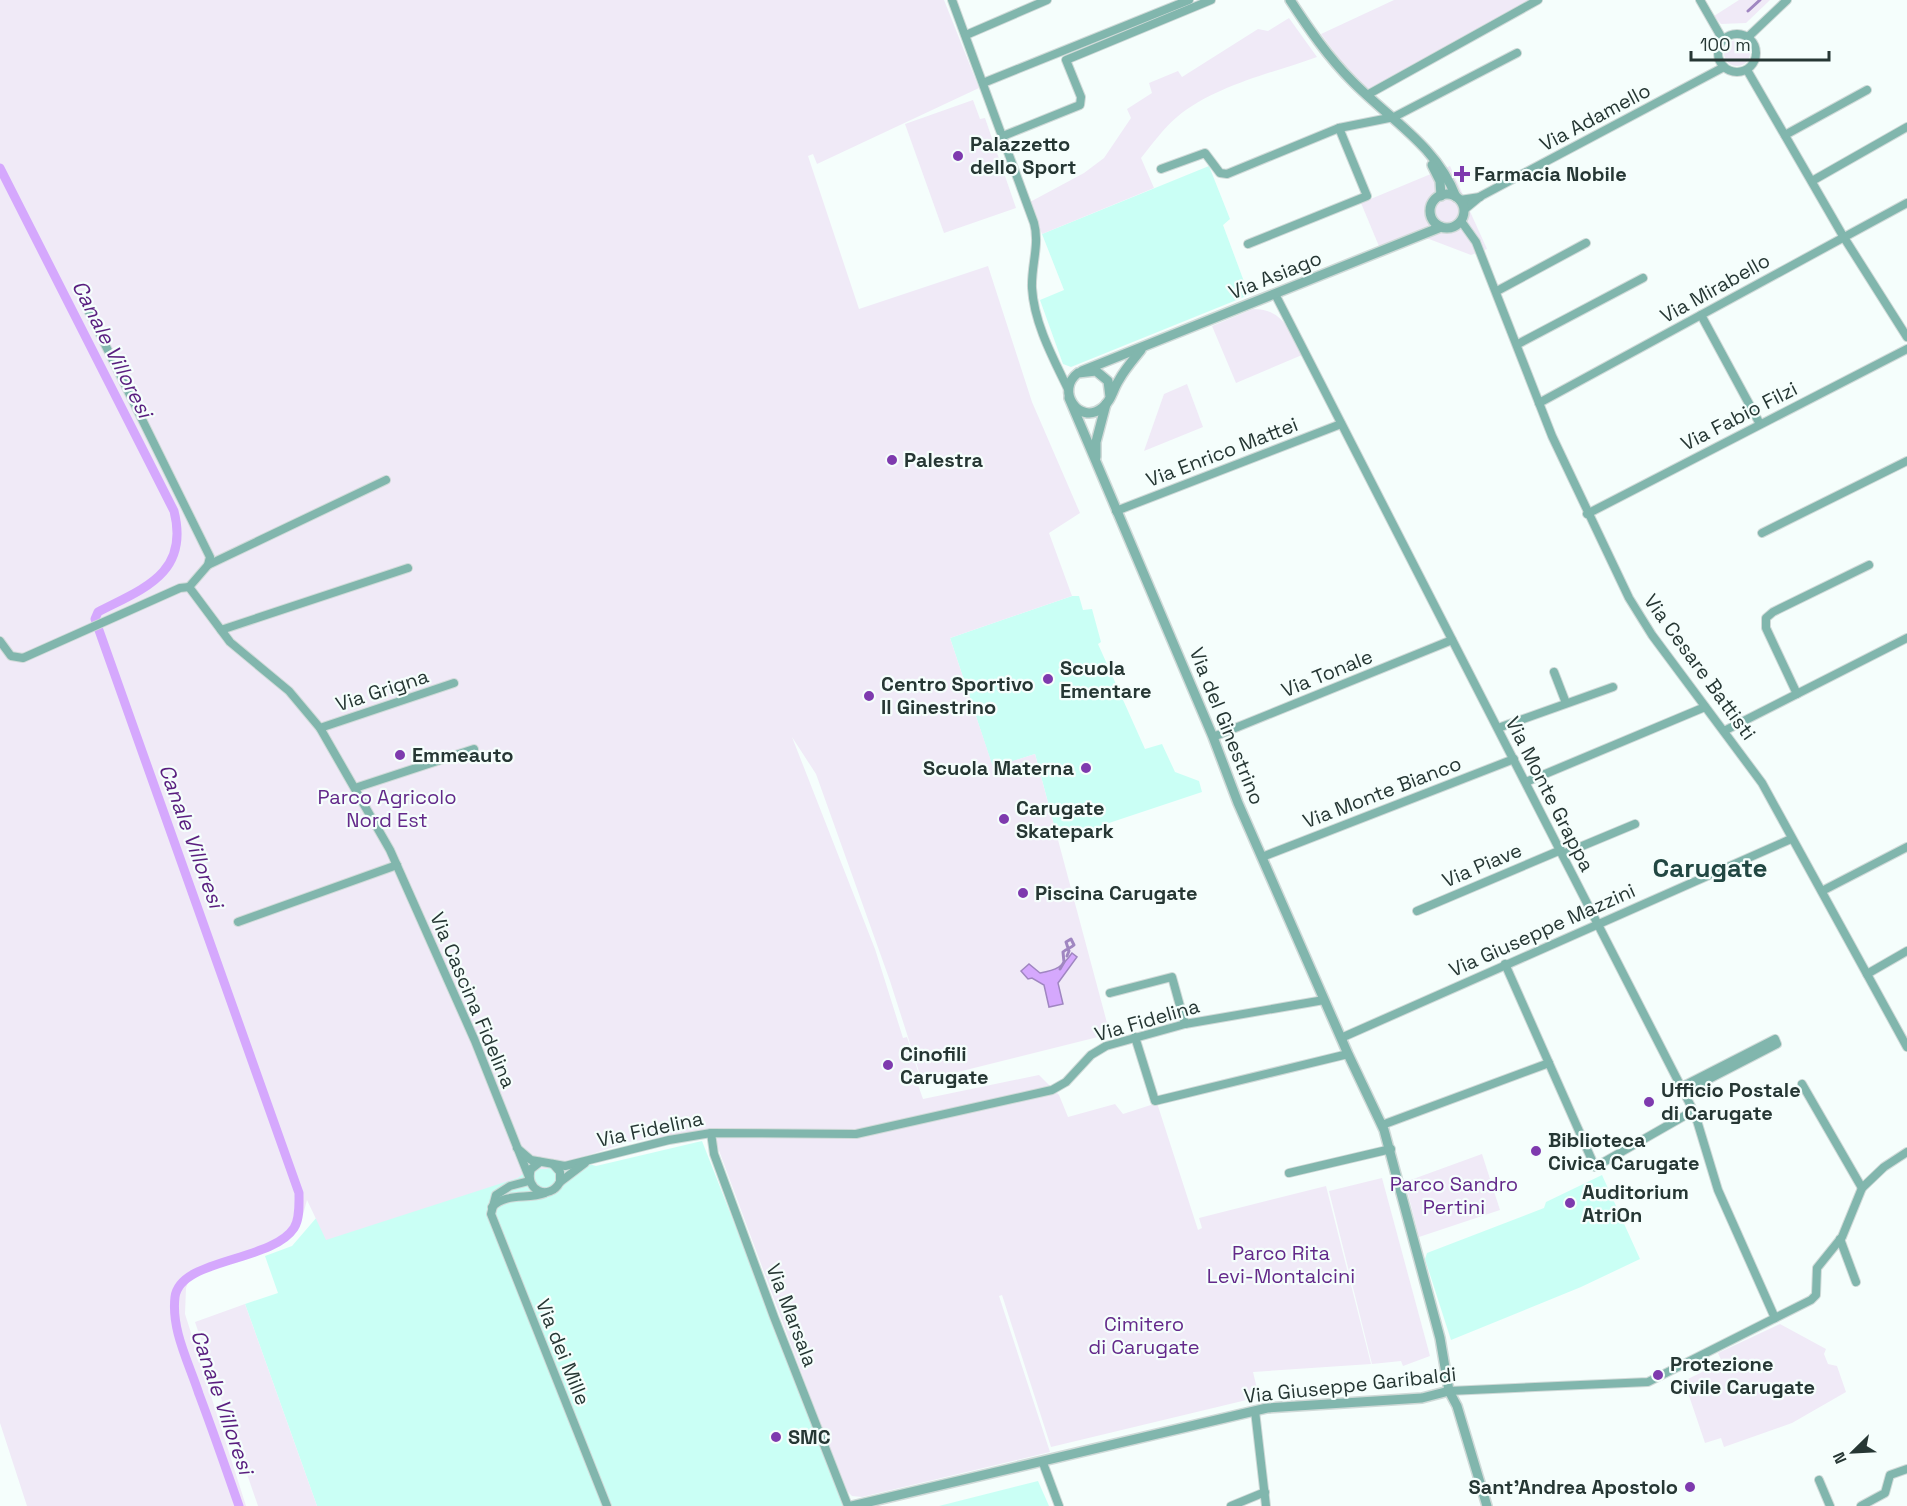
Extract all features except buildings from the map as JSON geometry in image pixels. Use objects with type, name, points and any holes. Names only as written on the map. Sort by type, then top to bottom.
[{"type":"street","name":"Via del Ginestrino","points":[[952,0],[1035,226],[1033,298],[1050,352],[1067,386],[1116,511],[1324,1000]]},
{"type":"street","points":[[966,35],[1047,0]]},
{"type":"street","points":[[983,83],[1189,0]]},
{"type":"street","points":[[1066,60],[1210,0]]},
{"type":"street","points":[[1290,0],[1325,51],[1367,95],[1418,140],[1447,178],[1464,210],[1461,221],[1452,228],[1441,227],[1431,216]]},
{"type":"street","points":[[1367,95],[1539,0]]},
{"type":"street","points":[[1700,0],[1723,40]]},
{"type":"street","points":[[1748,37],[1787,0]]},
{"type":"street","points":[[1735,34],[1748,37],[1755,45],[1756,56],[1747,70],[1736,72],[1724,67],[1718,52],[1723,40],[1735,34]]},
{"type":"street","points":[[1161,169],[1204,153],[1219,172],[1225,174],[1339,128],[1394,117],[1517,53]]},
{"type":"street","points":[[1003,136],[1080,105],[1081,98],[1066,60],[1057,54]]},
{"type":"street","name":"Via Adamello","points":[[1464,210],[1481,196],[1724,67]]},
{"type":"street","points":[[1747,70],[1843,236],[1907,337]]},
{"type":"street","points":[[1785,135],[1867,90]]},
{"type":"street","points":[[1812,181],[1907,127]]},
{"type":"street","points":[[1248,244],[1367,196],[1339,128]]},
{"type":"street","points":[[1418,140],[1438,177],[1441,196]]},
{"type":"street","points":[[1441,196],[1458,199]]},
{"type":"street","points":[[1420,235],[1431,216],[1432,204],[1441,196]]},
{"type":"street","name":"Via Adamello","points":[[1458,199],[1481,196]]},
{"type":"street","name":"Via Mirabello","points":[[1539,403],[1907,203]]},
{"type":"street","name":"Via Cesare Battisti","points":[[1461,221],[1475,240],[1497,291],[1539,403],[1587,514],[1641,618],[1762,783],[1907,1047]]},
{"type":"street","name":"Via Asiago","points":[[1082,371],[1441,227]]},
{"type":"street","points":[[1497,291],[1586,243]]},
{"type":"street","points":[[1518,344],[1643,279]]},
{"type":"street","name":"Via Monte Grappa","points":[[1275,294],[1694,1111],[1718,1190],[1775,1317]]},
{"type":"street","points":[[89,312],[210,557],[208,565]]},
{"type":"street","points":[[1701,315],[1760,424]]},
{"type":"street","points":[[1108,401],[1109,383],[1102,374],[1093,370],[1082,371],[1067,386],[1076,408],[1084,412],[1097,411],[1108,401],[1127,368],[1143,348]]},
{"type":"street","name":"Via Fabio Filzi","points":[[1587,514],[1907,349]]},
{"type":"street","name":"Via del Ginestrino","points":[[1097,465],[1096,442],[1108,401]]},
{"type":"street","name":"Via Enrico Mattei","points":[[1116,511],[1341,424]]},
{"type":"street","points":[[1762,534],[1907,461]]},
{"type":"street","points":[[0,641],[11,656],[23,658],[180,588],[189,587],[208,565],[386,480]]},
{"type":"street","points":[[1797,694],[1767,631],[1765,621],[1773,612],[1869,565]]},
{"type":"street","points":[[221,630],[408,568]]},
{"type":"street","name":"Via Cascina Fidelina","points":[[189,587],[230,642],[289,691],[320,728],[355,788],[397,865],[475,1041],[529,1179]]},
{"type":"street","points":[[1724,731],[1907,638]]},
{"type":"street","name":"Via Tonale","points":[[1213,737],[1452,640]]},
{"type":"street","points":[[1554,672],[1566,704]]},
{"type":"street","name":"Via Grigna","points":[[320,728],[454,683]]},
{"type":"street","points":[[1498,728],[1613,687]]},
{"type":"street","points":[[1526,782],[1706,707]]},
{"type":"street","points":[[355,788],[474,749]]},
{"type":"street","name":"Via Monte Bianco","points":[[1262,857],[1514,759]]},
{"type":"street","name":"Via Piave","points":[[1417,911],[1635,824]]},
{"type":"street","name":"Via Giuseppe Mazzini","points":[[1341,1038],[1791,839]]},
{"type":"street","points":[[1822,891],[1907,848]]},
{"type":"street","points":[[238,922],[397,865]]},
{"type":"street","points":[[1867,974],[1907,951]]},
{"type":"street","points":[[1504,964],[1595,1167],[1694,1111]]},
{"type":"street","points":[[1110,993],[1172,977],[1185,1024]]},
{"type":"street","points":[[1324,1000],[1391,1149],[1440,1338],[1449,1391],[1457,1406],[1487,1506]]},
{"type":"street","name":"Via Fidelina","points":[[542,1161],[565,1166],[669,1140],[711,1133],[868,1132],[1052,1090],[1066,1082],[1098,1050],[1135,1038],[1185,1024],[1324,1000]]},
{"type":"street","points":[[1135,1038],[1155,1101],[1348,1054]]},
{"type":"street","points":[[1774,1039],[1777,1044],[1682,1089],[1774,1039]]},
{"type":"street","points":[[1382,1125],[1549,1063]]},
{"type":"street","points":[[1802,1084],[1862,1188]]},
{"type":"street","name":"Via Marsala","points":[[711,1133],[714,1154],[774,1317],[850,1506]]},
{"type":"street","points":[[517,1148],[526,1158],[542,1161]]},
{"type":"street","points":[[1289,1173],[1391,1149]]},
{"type":"street","points":[[1856,1282],[1840,1239],[1862,1188],[1884,1167],[1907,1152]]},
{"type":"street","name":"Via Fidelina","points":[[552,1191],[588,1160]]},
{"type":"street","points":[[542,1161],[531,1169],[529,1179],[538,1191],[552,1191]]},
{"type":"street","points":[[553,1164],[560,1172],[560,1182]]},
{"type":"street","points":[[491,1209],[496,1195],[502,1190],[529,1179]]},
{"type":"street","points":[[491,1209],[507,1197],[535,1197],[552,1191]]},
{"type":"street","name":"Via dei Mille","points":[[491,1209],[494,1225],[607,1506]]},
{"type":"street","name":"Via Giuseppe Garibaldi","points":[[850,1506],[1043,1463],[1267,1408],[1422,1398],[1449,1391],[1636,1384],[1659,1378],[1815,1297],[1817,1268],[1840,1239]]},
{"type":"street","points":[[1255,1411],[1266,1506]]},
{"type":"street","points":[[1043,1463],[1059,1506]]},
{"type":"street","points":[[1861,1506],[1883,1496],[1888,1489],[1890,1475],[1907,1469]]},
{"type":"street","points":[[1819,1480],[1830,1506]]},
{"type":"street","points":[[1232,1506],[1265,1492]]},
{"type":"shaded area","points":[[1209,166],[1230,219],[1223,225],[1249,295],[1071,367],[1063,364],[1040,300],[1064,290],[1042,234]]},
{"type":"shaded area","points":[[1072,596],[1079,596],[1083,610],[1092,609],[1101,642],[1098,644],[1145,749],[1162,744],[1175,772],[1199,781],[1202,792],[1058,840],[1035,754],[993,768],[950,638]]},
{"type":"shaded area","points":[[1072,953],[1077,957],[1058,983],[1063,1004],[1049,1007],[1044,985],[1032,978],[1028,979],[1021,971],[1029,964],[1040,973],[1051,971],[1062,965]]},
{"type":"shaded area","points":[[702,1141],[845,1506],[317,1506],[245,1304],[278,1293],[265,1256],[292,1246],[317,1217],[509,1142],[596,1166]]},
{"type":"shaded area","points":[[1602,1175],[1640,1259],[1581,1287],[1451,1340],[1425,1259],[1427,1253],[1544,1208],[1546,1202]]},
{"type":"shaded area","points":[[1038,1481],[1049,1506],[939,1506]]},
{"type":"green space","name":"Parco Agricolo Nord Est","points":[[0,0],[944,0],[979,88],[817,164],[813,154],[808,156],[859,309],[988,266],[1032,402],[1080,513],[1049,533],[1072,596],[950,638],[993,767],[1035,754],[1110,1034],[922,1081],[890,981],[816,774],[792,737],[875,949],[903,1038],[907,1037],[921,1081],[917,1082],[923,1099],[1039,1075],[1059,1095],[1068,1117],[1115,1104],[1123,1114],[1157,1103],[1198,1230],[1202,1228],[1199,1218],[1326,1186],[1371,1364],[1253,1372],[1259,1397],[1051,1447],[1002,1295],[999,1296],[1050,1452],[862,1497],[852,1496],[844,1488],[711,1129],[629,1142],[546,1169],[529,1169],[518,1178],[326,1240],[307,1200],[301,1222],[285,1242],[199,1272],[190,1278],[186,1288],[185,1314],[246,1506],[27,1506],[0,1423]]},
{"type":"green space","points":[[1394,0],[1538,0],[1367,90],[1349,72],[1321,34]]},
{"type":"green space","points":[[1739,0],[1770,0],[1746,23],[1721,24],[1714,16]]},
{"type":"green space","points":[[1289,18],[1317,57],[1226,88],[1192,106],[1167,126],[1141,158],[1154,188],[1042,234],[1030,202],[1084,173],[1104,158],[1131,118],[1127,109],[1152,93],[1149,83],[1178,71],[1182,77],[1258,29],[1268,31]]},
{"type":"green space","points":[[1737,40],[1746,44],[1750,53],[1746,62],[1737,66],[1728,62],[1724,53],[1728,44]]},
{"type":"green space","points":[[973,100],[980,119],[985,118],[1016,208],[944,233],[905,124]]},
{"type":"green space","points":[[1450,166],[1465,199],[1481,196],[1468,207],[1487,249],[1471,255],[1429,239],[1414,237],[1381,251],[1361,203]]},
{"type":"green space","points":[[1253,309],[1263,310],[1279,317],[1289,330],[1302,355],[1236,383],[1212,326]]},
{"type":"green space","points":[[1187,384],[1203,427],[1144,451],[1164,394]]},
{"type":"green space","name":"Parco Sandro Pertini","points":[[1482,1154],[1500,1210],[1419,1237],[1405,1182]]},
{"type":"green space","points":[[1382,1178],[1430,1356],[1403,1366],[1401,1361],[1372,1364],[1329,1191]]},
{"type":"green space","points":[[245,1304],[317,1506],[258,1506],[195,1322]]},
{"type":"green space","points":[[1780,1324],[1826,1349],[1824,1354],[1828,1364],[1837,1366],[1846,1392],[1792,1423],[1724,1447],[1721,1438],[1705,1443],[1684,1381],[1722,1362],[1718,1353]]},
{"type":"waterway","points":[[1748,11],[1760,0]]},
{"type":"waterway","name":"Canale Villoresi","points":[[0,168],[174,511],[177,532],[175,550],[169,565],[146,587],[98,612],[95,619],[299,1193],[296,1224],[283,1239],[267,1248],[209,1267],[193,1275],[181,1284],[175,1297],[174,1309],[178,1334],[239,1506]]},
{"type":"waterway","points":[[1060,969],[1064,962],[1063,952],[1066,950],[1067,949],[1068,948],[1070,948],[1074,945],[1071,939],[1066,942],[1069,951],[1067,956]]},
{"type":"place","name":"Palazzetto dello Sport","points":[[958,156]]},
{"type":"place","name":"Farmacia Nobile","points":[[1462,174]]},
{"type":"place","name":"Palestra","points":[[892,460]]},
{"type":"place","name":"Scuola Ementare","points":[[1048,679]]},
{"type":"place","name":"Centro Sportivo Il Ginestrino","points":[[869,696]]},
{"type":"place","name":"Emmeauto","points":[[400,755]]},
{"type":"place","name":"Scuola Materna","points":[[1086,768]]},
{"type":"place","name":"Carugate Skatepark","points":[[1004,819]]},
{"type":"place","name":"Piscina Carugate","points":[[1023,893]]},
{"type":"place","name":"Cinofili Carugate","points":[[888,1065]]},
{"type":"place","name":"Ufficio Postale di Carugate","points":[[1649,1102]]},
{"type":"place","name":"Biblioteca Civica Carugate","points":[[1536,1151]]},
{"type":"place","name":"Auditorium AtriOn","points":[[1570,1203]]},
{"type":"place","name":"Protezione Civile Carugate","points":[[1658,1375]]},
{"type":"place","name":"SMC","points":[[776,1437]]},
{"type":"place","name":"Sant'Andrea Apostolo","points":[[1690,1487]]},
{"type":"district","name":"Carugate","points":[[1710,868]]},
{"type":"park label","name":"Parco Rita Levi-Montalcini","points":[[1281,1264]]},
{"type":"park label","name":"Cimitero di Carugate","points":[[1144,1336]]}]
